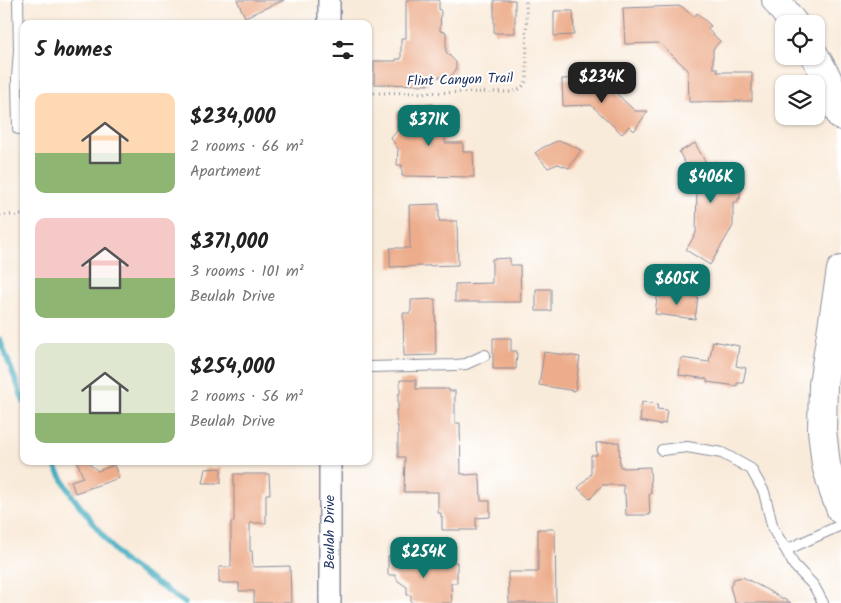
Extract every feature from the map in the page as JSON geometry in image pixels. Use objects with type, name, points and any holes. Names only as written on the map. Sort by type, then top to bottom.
[{"type":"main road","points":[[776,0],[787,15]]},
{"type":"main road","points":[[820,65],[827,78],[841,116]]},
{"type":"main road","points":[[841,270],[838,305],[823,384],[822,430],[826,465],[841,510]]},
{"type":"street","points":[[329,0],[329,20]]},
{"type":"street","name":"Beulah Drive","points":[[330,465],[330,603]]},
{"type":"lane","points":[[18,0],[18,129]]},
{"type":"lane","points":[[372,367],[466,364],[485,355]]},
{"type":"lane","points":[[662,450],[688,448],[722,454],[751,469],[764,492],[773,529],[794,565],[814,586],[823,603]]},
{"type":"lane","points":[[786,550],[841,525]]},
{"type":"path","name":"Flint Canyon Trail","points":[[372,93],[509,92],[517,91],[524,87],[527,79],[526,0]]},
{"type":"path","points":[[0,215],[20,215]]},
{"type":"building","points":[[237,0],[284,0],[245,17]]},
{"type":"building","points":[[406,0],[439,0],[439,9],[441,11],[440,31],[446,32],[446,52],[456,62],[456,70],[450,77],[428,77],[428,85],[374,84],[374,61],[396,61],[396,59],[401,59],[401,38],[406,38]]},
{"type":"building","points":[[494,0],[515,0],[515,33],[494,33]]},
{"type":"building","points":[[681,6],[694,17],[697,13],[711,26],[707,29],[720,41],[713,49],[713,68],[717,68],[717,72],[752,72],[752,101],[689,102],[688,70],[659,43],[625,44],[623,8]]},
{"type":"building","points":[[554,11],[573,11],[574,35],[554,36]]},
{"type":"building","points":[[580,78],[580,87],[617,87],[617,94],[635,111],[648,111],[634,131],[629,126],[622,134],[591,105],[563,106],[562,79]]},
{"type":"building","points":[[433,104],[434,115],[445,114],[445,143],[463,143],[463,152],[473,152],[474,177],[402,176],[402,165],[397,165],[398,149],[391,138],[397,131],[397,113],[417,113],[417,105]]},
{"type":"building","points":[[557,141],[564,142],[581,150],[569,168],[558,164],[548,168],[535,153]]},
{"type":"building","points":[[695,143],[708,167],[714,164],[719,173],[740,174],[740,199],[738,198],[738,202],[733,202],[733,226],[710,265],[686,250],[696,233],[697,188],[679,152]]},
{"type":"building","points":[[439,204],[439,221],[457,221],[458,265],[390,267],[390,248],[410,248],[409,205]]},
{"type":"building","points":[[510,258],[510,265],[520,265],[521,302],[455,302],[455,284],[492,283],[492,259]]},
{"type":"building","points":[[536,289],[551,289],[551,311],[536,311]]},
{"type":"building","points":[[679,295],[698,297],[695,319],[655,314],[657,297]]},
{"type":"building","points":[[435,299],[436,355],[404,356],[403,313],[410,313],[411,300]]},
{"type":"building","points":[[493,338],[511,338],[511,351],[517,351],[516,369],[493,369]]},
{"type":"building","points":[[713,341],[739,346],[736,366],[746,368],[743,383],[737,383],[737,386],[707,382],[707,379],[679,375],[681,358],[709,362]]},
{"type":"building","points":[[544,352],[580,357],[575,391],[539,385]]},
{"type":"building","points":[[400,380],[416,380],[416,389],[449,389],[449,391],[455,391],[455,423],[460,423],[461,474],[479,474],[481,501],[490,501],[490,517],[476,518],[476,530],[442,530],[442,517],[441,513],[438,513],[438,492],[404,492],[405,457],[398,457],[396,410],[398,410]]},
{"type":"building","points":[[642,402],[658,404],[657,409],[667,410],[665,424],[640,421]]},
{"type":"building","points":[[619,442],[620,467],[650,467],[650,515],[626,515],[623,485],[602,485],[590,499],[578,488],[591,474],[591,455],[597,455],[596,443]]},
{"type":"building","points":[[78,465],[91,465],[98,471],[114,465],[119,478],[75,493],[71,481],[83,477]]},
{"type":"building","points":[[221,468],[221,483],[202,483],[205,469]]},
{"type":"building","points":[[234,474],[269,474],[270,494],[266,494],[266,523],[250,523],[250,551],[252,551],[253,567],[290,566],[291,603],[254,603],[254,591],[239,591],[239,583],[219,583],[219,567],[231,567],[231,522],[234,522]]},
{"type":"building","points":[[538,529],[555,529],[556,603],[509,603],[508,572],[538,572]]},
{"type":"building","points":[[416,555],[417,563],[457,562],[457,583],[451,583],[452,603],[411,603],[411,595],[407,595],[407,587],[398,581],[395,575],[388,575],[388,556]]},
{"type":"building","points":[[743,577],[791,603],[735,603],[730,587],[734,579]]},
{"type":"waterway","points":[[0,340],[20,392]]},
{"type":"waterway","points":[[54,465],[73,497],[122,560],[185,603]]}]
